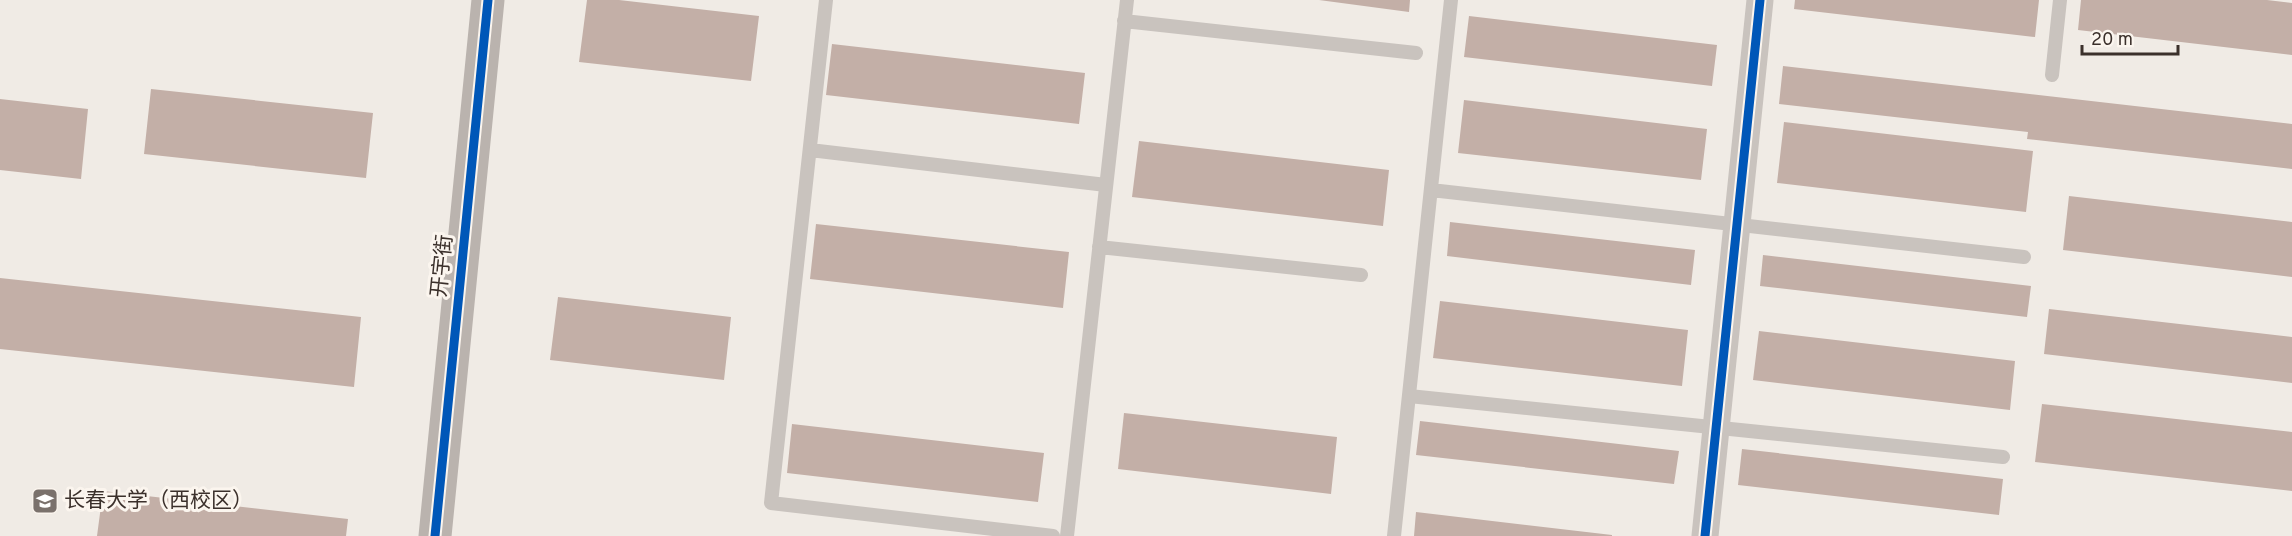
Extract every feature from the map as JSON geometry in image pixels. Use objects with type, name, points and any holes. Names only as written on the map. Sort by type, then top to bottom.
[{"type":"street","name":"开宇街","points":[[435,536],[488,0]]},
{"type":"street","points":[[1705,536],[1760,0]]},
{"type":"lane","points":[[826,0],[771,503],[1053,536]]},
{"type":"lane","points":[[1066,536],[1127,0]]},
{"type":"lane","points":[[1394,536],[1451,0]]},
{"type":"lane","points":[[2052,75],[2060,0]]},
{"type":"lane","points":[[1124,21],[1416,53]]},
{"type":"lane","points":[[810,150],[1106,185]]},
{"type":"lane","points":[[1431,190],[2024,257]]},
{"type":"lane","points":[[1099,247],[1361,275]]},
{"type":"lane","points":[[1409,396],[2003,457]]},
{"type":"building","points":[[587,0],[619,0],[759,16],[751,81],[579,62]]},
{"type":"building","points":[[1319,0],[1410,0],[1409,12]]},
{"type":"building","points":[[1795,0],[2039,0],[2035,37],[1794,9]]},
{"type":"building","points":[[2081,0],[2267,0],[2292,3],[2292,55],[2078,30]]},
{"type":"building","points":[[1469,16],[1717,45],[1712,86],[1464,57]]},
{"type":"building","points":[[832,44],[1085,73],[1079,124],[826,95]]},
{"type":"building","points":[[1783,66],[2292,124],[2292,169],[2027,139],[2028,132],[1779,104]]},
{"type":"building","points":[[151,89],[373,113],[366,178],[144,154]]},
{"type":"building","points":[[0,99],[88,109],[81,179],[0,170]]},
{"type":"building","points":[[1464,100],[1707,129],[1701,180],[1458,153]]},
{"type":"building","points":[[1784,122],[2033,151],[2026,212],[1777,183]]},
{"type":"building","points":[[1139,141],[1389,170],[1383,226],[1132,197]]},
{"type":"building","points":[[2069,196],[2292,222],[2292,277],[2063,250]]},
{"type":"building","points":[[1450,222],[1695,250],[1691,285],[1447,256]]},
{"type":"building","points":[[816,224],[1069,252],[1063,308],[810,279]]},
{"type":"building","points":[[1763,255],[2031,286],[2027,317],[1760,286]]},
{"type":"building","points":[[0,278],[361,317],[354,387],[0,349]]},
{"type":"building","points":[[558,297],[731,317],[724,380],[550,360]]},
{"type":"building","points":[[1440,301],[1688,330],[1682,386],[1433,358]]},
{"type":"building","points":[[2049,309],[2292,337],[2292,383],[2044,354]]},
{"type":"building","points":[[1759,331],[2015,361],[2010,410],[1753,380]]},
{"type":"building","points":[[2042,404],[2292,432],[2292,491],[2035,462]]},
{"type":"building","points":[[1124,413],[1337,437],[1331,494],[1118,469]]},
{"type":"building","points":[[1420,421],[1679,451],[1674,484],[1416,455]]},
{"type":"building","points":[[792,424],[1044,453],[1038,502],[787,473]]},
{"type":"building","points":[[1742,449],[2003,479],[1999,515],[1738,485]]},
{"type":"building","points":[[103,491],[348,519],[346,536],[97,536]]},
{"type":"building","points":[[1416,512],[1612,535],[1612,536],[1414,536]]},
{"type":"cycle path","points":[[435,536],[488,0]]},
{"type":"cycle path","points":[[1705,536],[1760,0]]},
{"type":"place","name":"长春大学（西校区）","points":[[45,501]]}]
